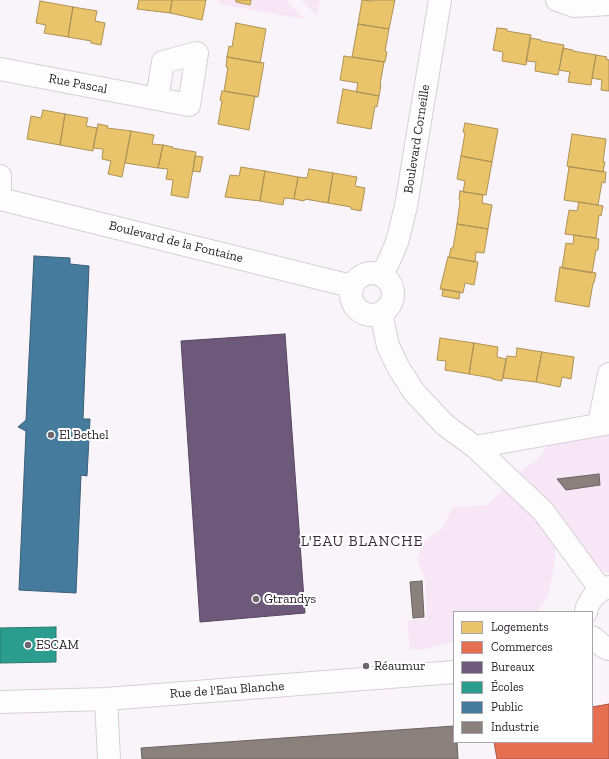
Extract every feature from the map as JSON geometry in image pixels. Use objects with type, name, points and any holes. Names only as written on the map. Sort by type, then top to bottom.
[{"type":"street","name":"Boulevard Corneille","points":[[382,274],[389,262],[397,242],[406,206],[440,0]]},
{"type":"street","points":[[557,0],[574,6],[609,4]]},
{"type":"street","name":"Rue Pascal","points":[[0,69],[157,99]]},
{"type":"street","points":[[0,176],[0,190]]},
{"type":"street","name":"Boulevard de la Fontaine","points":[[0,198],[351,286]]},
{"type":"street","points":[[374,272],[382,274],[390,283],[394,294],[390,305],[381,314],[371,316],[361,313],[354,306],[350,296],[351,286],[356,279],[364,273],[374,272]]},
{"type":"street","points":[[381,314],[388,346],[398,367],[414,392],[445,425],[475,447],[543,511],[605,588],[592,598],[586,611]]},
{"type":"street","points":[[475,447],[604,424],[609,374]]},
{"type":"street","name":"Rue de l'Eau Blanche","points":[[0,702],[106,699],[453,672]]},
{"type":"street","points":[[106,699],[109,759]]},
{"type":"shaded area","points":[[219,0],[236,0],[236,3],[250,5],[251,0],[286,0],[304,19],[219,4]]},
{"type":"shaded area","points":[[301,0],[320,0],[317,16]]},
{"type":"shaded area","points":[[609,420],[609,573],[603,571],[584,549],[555,545],[555,561],[548,597],[537,611],[453,611],[453,642],[419,650],[410,649],[407,621],[427,618],[425,579],[417,558],[425,540],[441,530],[453,507],[487,505],[526,467],[537,460],[553,438]]},
{"type":"building: Logements","points":[[139,0],[172,0],[170,13],[137,9]]},
{"type":"building: Logements","points":[[172,0],[206,0],[202,20],[170,13]]},
{"type":"building: Logements","points":[[236,0],[251,0],[250,5],[236,2]]},
{"type":"building: Logements","points":[[362,0],[395,0],[389,29],[358,24]]},
{"type":"building: Logements","points":[[40,1],[73,7],[68,37],[44,33],[46,25],[36,23]]},
{"type":"building: Logements","points":[[73,7],[97,11],[95,21],[105,23],[101,45],[91,43],[91,41],[68,37]]},
{"type":"building: Logements","points":[[236,23],[266,29],[260,63],[227,57],[229,46],[232,47]]},
{"type":"building: Logements","points":[[358,24],[389,29],[385,51],[387,52],[385,62],[352,57]]},
{"type":"building: Logements","points":[[497,28],[531,35],[526,65],[502,61],[503,52],[493,50]]},
{"type":"building: Logements","points":[[530,38],[564,45],[558,75],[535,71],[536,62],[526,61]]},
{"type":"building: Logements","points":[[563,48],[596,55],[591,85],[568,82],[570,72],[559,70]]},
{"type":"building: Logements","points":[[596,55],[607,57],[606,59],[609,60],[609,91],[601,90],[602,80],[592,78]]},
{"type":"building: Logements","points":[[344,56],[384,62],[379,96],[356,92],[358,83],[340,80]]},
{"type":"building: Logements","points":[[227,57],[264,63],[258,97],[224,91],[228,67],[226,67]]},
{"type":"building: Logements","points":[[343,89],[379,96],[377,107],[375,106],[371,129],[337,123]]},
{"type":"building: Logements","points":[[222,91],[255,96],[249,130],[218,124],[222,101],[220,100]]},
{"type":"building: Logements","points":[[43,110],[65,114],[60,145],[27,139],[31,116],[41,118]]},
{"type":"building: Logements","points":[[65,114],[88,118],[86,126],[97,128],[93,151],[60,145]]},
{"type":"building: Logements","points":[[465,123],[498,129],[492,162],[461,156],[465,133],[463,132]]},
{"type":"building: Logements","points":[[98,124],[108,126],[107,128],[131,131],[122,177],[108,174],[111,161],[102,159],[103,149],[93,148]]},
{"type":"building: Logements","points":[[131,131],[154,135],[152,144],[163,145],[158,168],[125,163]]},
{"type":"building: Logements","points":[[572,134],[606,139],[603,172],[567,166]]},
{"type":"building: Logements","points":[[163,145],[196,152],[188,198],[171,195],[173,180],[166,179],[168,169],[158,168]]},
{"type":"building: Logements","points":[[195,156],[203,157],[200,172],[193,171]]},
{"type":"building: Logements","points":[[461,156],[492,162],[486,195],[463,192],[465,181],[457,179]]},
{"type":"building: Logements","points":[[241,167],[265,171],[260,201],[225,197],[230,175],[239,176]]},
{"type":"building: Logements","points":[[569,167],[606,172],[605,183],[602,182],[598,205],[564,200]]},
{"type":"building: Logements","points":[[309,169],[333,173],[328,203],[305,199],[304,201],[294,199],[298,177],[307,178]]},
{"type":"building: Logements","points":[[265,171],[298,177],[294,199],[284,198],[283,205],[260,201]]},
{"type":"building: Logements","points":[[333,173],[357,177],[355,186],[365,188],[361,211],[351,209],[351,207],[328,203]]},
{"type":"building: Logements","points":[[460,191],[483,195],[482,203],[492,205],[488,229],[457,224]]},
{"type":"building: Logements","points":[[579,202],[603,206],[601,216],[599,215],[596,238],[565,234],[569,210],[577,211]]},
{"type":"building: Logements","points":[[457,224],[488,229],[484,253],[476,252],[475,262],[449,257],[451,248],[453,248]]},
{"type":"building: Logements","points":[[574,235],[599,239],[598,250],[596,250],[592,273],[562,268],[566,243],[573,244]]},
{"type":"building: Logements","points":[[448,257],[478,262],[474,285],[465,283],[463,293],[440,289]]},
{"type":"building: Logements","points":[[560,267],[596,273],[589,307],[555,301]]},
{"type":"building: Logements","points":[[443,289],[460,292],[459,299],[442,296]]},
{"type":"building: Logements","points":[[440,338],[474,343],[469,374],[445,370],[446,361],[437,360]]},
{"type":"building: Logements","points":[[474,343],[498,347],[497,357],[506,359],[502,381],[469,374]]},
{"type":"building: Logements","points":[[517,348],[542,352],[536,382],[503,378],[507,356],[516,357]]},
{"type":"building: Logements","points":[[542,352],[574,357],[571,379],[562,377],[560,387],[536,382]]},
{"type":"building: Commerces","points":[[609,704],[609,759],[497,759],[494,743],[593,743],[593,707]]},
{"type":"building: Bureaux","points":[[285,334],[305,613],[200,622],[181,341]]},
{"type":"building: Écoles","name":"ESCAM","points":[[56,627],[56,662],[0,663],[0,628]]},
{"type":"building: Public","points":[[34,256],[70,258],[70,264],[89,266],[83,419],[90,419],[87,476],[81,475],[76,593],[19,590],[26,431],[18,427],[26,420]]},
{"type":"building: Industrie","points":[[599,474],[600,485],[566,490],[557,479]]},
{"type":"building: Industrie","points":[[422,581],[424,617],[413,618],[410,582]]},
{"type":"building: Industrie","points":[[453,726],[453,743],[457,743],[458,759],[142,759],[141,748]]},
{"type":"place","name":"El Bethel","points":[[51,435]]},
{"type":"place","name":"Gtrandys","points":[[256,599]]},
{"type":"place","name":"ESCAM","points":[[28,645]]},
{"type":"place","name":"Réaumur","points":[[366,666]]},
{"type":"district","name":"L'EAU BLANCHE","points":[[362,542]]}]
